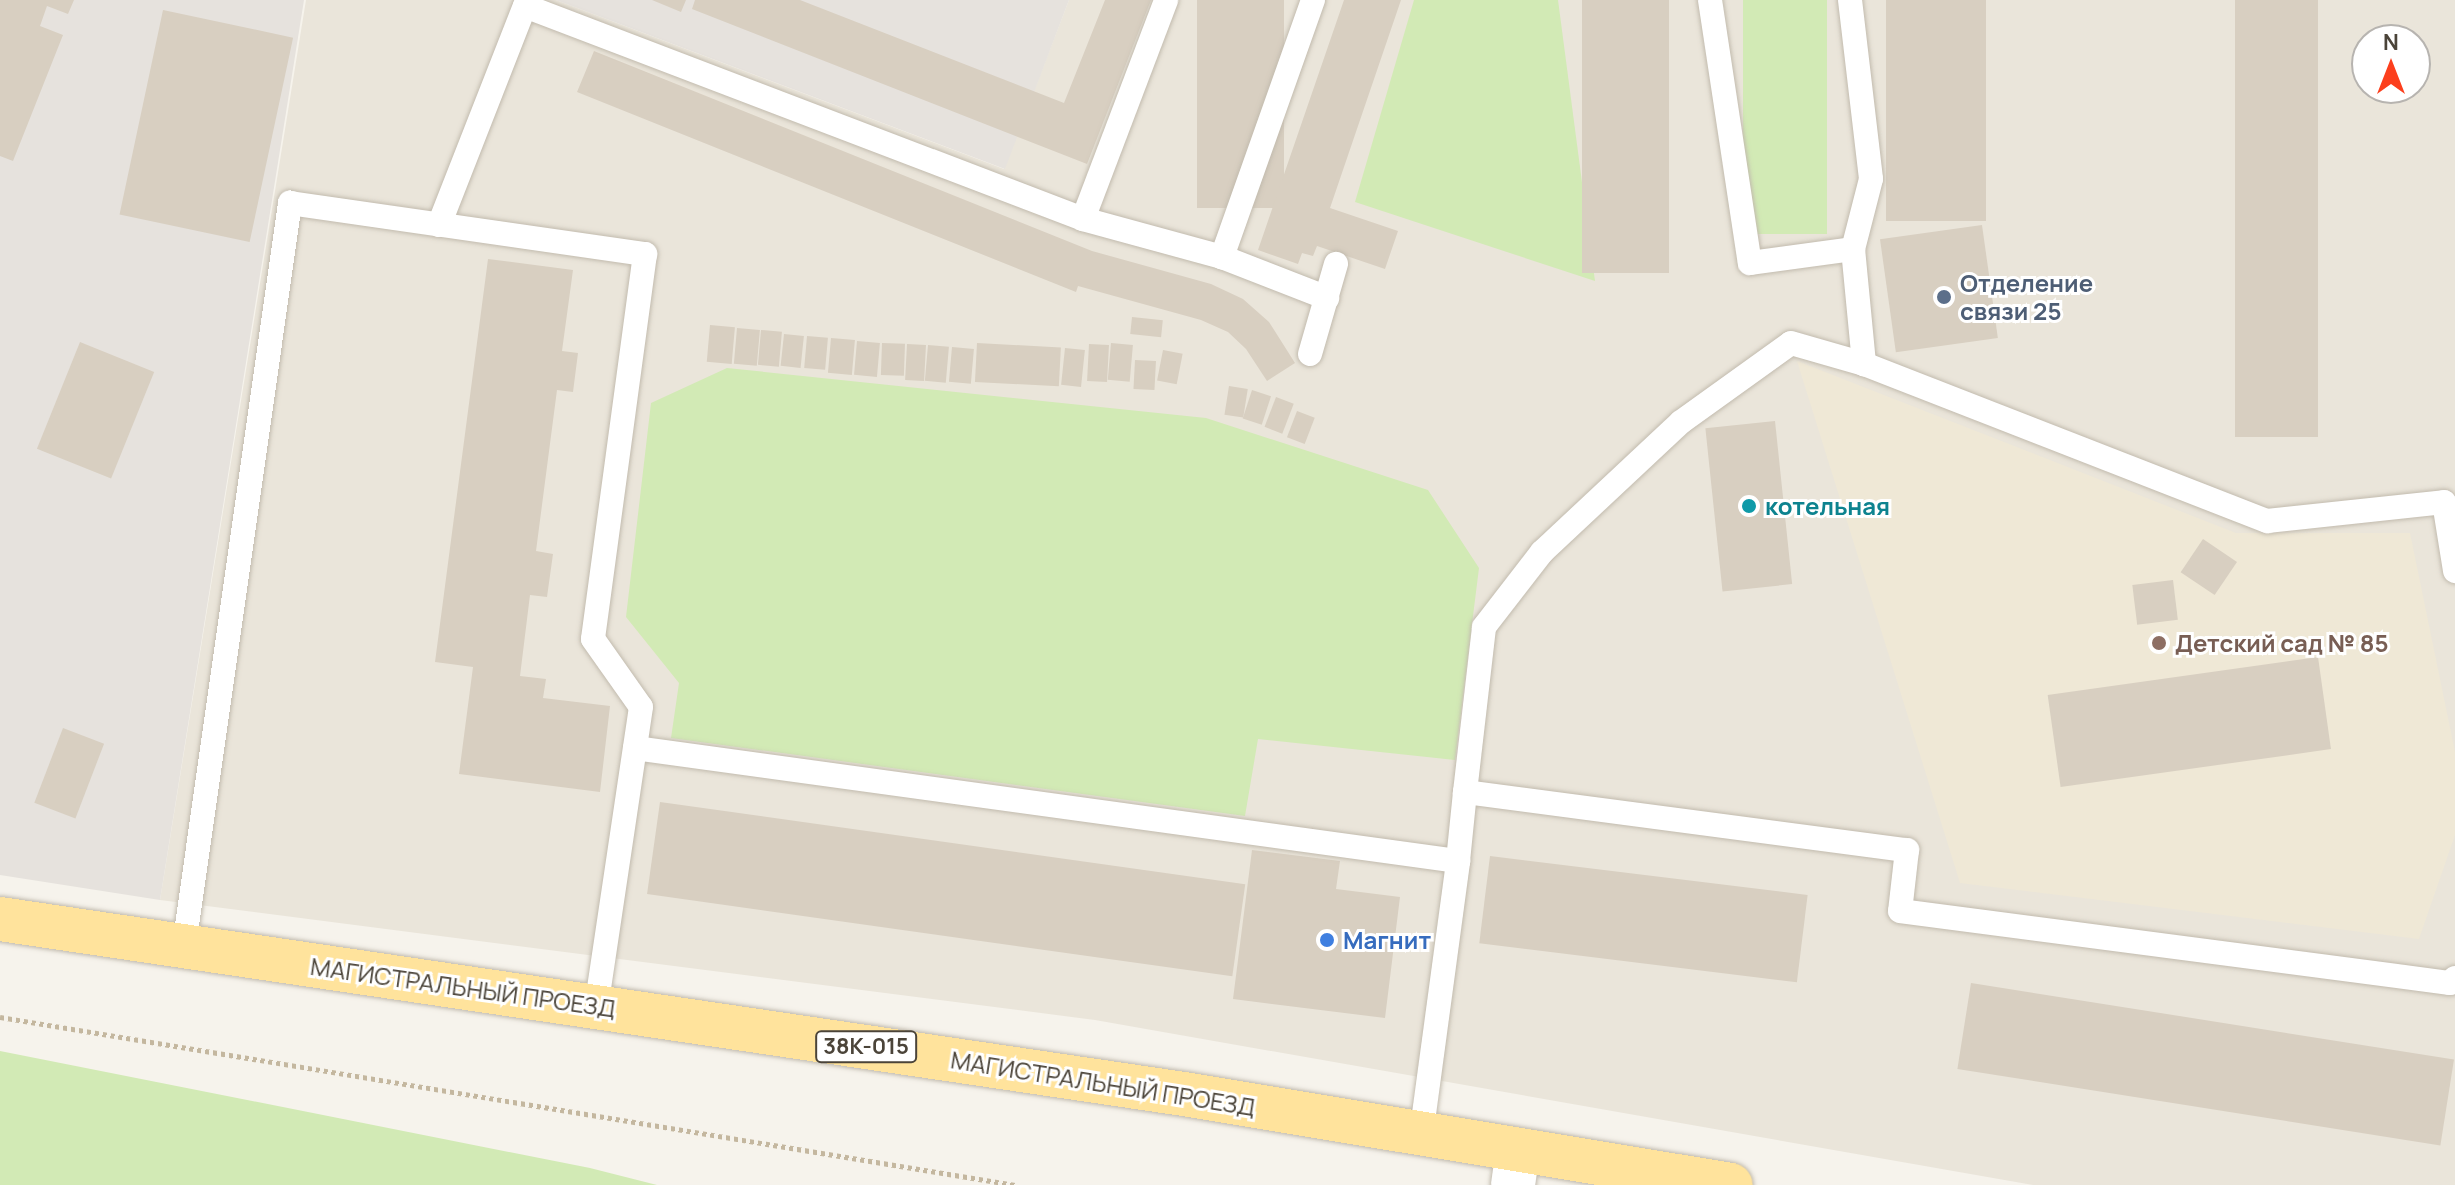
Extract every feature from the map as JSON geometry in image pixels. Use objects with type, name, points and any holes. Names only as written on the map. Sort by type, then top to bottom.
[{"type":"main road","name":"МАГИСТРАЛЬНЫЙ ПРОЕЗД","points":[[0,919],[1190,1095],[1421,1136],[1516,1168],[1731,1185]]},
{"type":"lane","points":[[1083,219],[1166,0]]},
{"type":"lane","points":[[1222,257],[1313,0]]},
{"type":"lane","points":[[1710,0],[1750,263],[1853,249]]},
{"type":"lane","points":[[1850,0],[1871,179],[1853,249],[1864,364]]},
{"type":"lane","points":[[439,225],[525,6],[1083,219],[1222,257],[1327,298]]},
{"type":"lane","points":[[184,946],[290,203],[645,254],[593,639],[641,707],[596,1007]]},
{"type":"lane","points":[[1310,354],[1336,264]]},
{"type":"lane","points":[[1421,1136],[1458,861],[1484,627],[1542,552],[1681,422],[1791,343],[1864,364],[2267,521],[2444,502],[2455,571]]},
{"type":"lane","points":[[635,748],[1458,861]]},
{"type":"lane","points":[[1465,792],[1907,850],[1900,911],[2450,983],[2455,978]]},
{"type":"path","points":[[0,1017],[1015,1185]]},
{"type":"shaded area","points":[[0,0],[304,0],[160,900],[0,875]]},
{"type":"shaded area","points":[[306,0],[556,0],[1004,169],[1069,0],[2455,0],[2455,1185],[2033,1185],[1095,1020],[160,900]]},
{"type":"shaded area","points":[[556,0],[1069,0],[1005,169]]},
{"type":"shaded area","name":"Детский сад № 85","points":[[1797,361],[2236,533],[2410,533],[2455,752],[2455,835],[2419,939],[1960,883]]},
{"type":"green space","points":[[1414,0],[1558,0],[1595,281],[1355,202]]},
{"type":"green space","points":[[1743,0],[1827,0],[1827,234],[1743,234]]},
{"type":"green space","points":[[727,368],[1206,418],[1428,490],[1479,568],[1455,760],[1258,739],[1245,816],[671,738],[679,683],[626,617],[651,403]]},
{"type":"green space","points":[[0,1051],[590,1168],[657,1185],[0,1185]]},
{"type":"building","points":[[0,0],[74,0],[68,14],[47,6],[40,26],[63,35],[13,161],[0,156]]},
{"type":"building","points":[[652,0],[686,0],[681,12]]},
{"type":"building","points":[[695,0],[800,0],[1064,103],[1105,0],[1151,0],[1087,164],[692,9]]},
{"type":"building","points":[[1197,0],[1284,0],[1284,208],[1197,208]]},
{"type":"building","points":[[1344,0],[1401,0],[1330,208],[1398,231],[1385,269],[1317,246],[1313,256],[1302,253],[1298,264],[1258,250]]},
{"type":"building","points":[[1582,0],[1669,0],[1669,273],[1582,273]]},
{"type":"building","points":[[1886,0],[1986,0],[1986,221],[1886,221]]},
{"type":"building","points":[[2235,0],[2318,0],[2318,437],[2235,437]]},
{"type":"building","points":[[163,10],[293,38],[250,242],[120,214]]},
{"type":"building","points":[[594,51],[1092,251],[1211,284],[1243,299],[1269,322],[1295,363],[1267,381],[1246,349],[1228,332],[1201,320],[1078,286],[1076,292],[577,92]]},
{"type":"building","points":[[1982,225],[1998,338],[1896,352],[1880,239]]},
{"type":"building","points":[[488,259],[573,270],[562,351],[578,353],[573,392],[557,390],[536,551],[553,554],[547,597],[530,595],[520,676],[546,679],[543,698],[610,706],[600,792],[459,774],[473,667],[435,662]]},
{"type":"building","points":[[1132,317],[1163,320],[1161,337],[1130,334]]},
{"type":"building","points":[[710,325],[735,327],[732,364],[707,362]]},
{"type":"building","points":[[737,328],[760,330],[757,366],[734,364]]},
{"type":"building","points":[[761,330],[782,332],[779,367],[758,365]]},
{"type":"building","points":[[784,334],[804,336],[801,368],[781,366]]},
{"type":"building","points":[[807,336],[828,338],[825,370],[804,368]]},
{"type":"building","points":[[831,338],[855,340],[852,375],[828,373]]},
{"type":"building","points":[[857,341],[880,343],[877,377],[854,375]]},
{"type":"building","points":[[80,342],[154,372],[111,479],[37,449]]},
{"type":"building","points":[[882,343],[905,344],[904,376],[881,375]]},
{"type":"building","points":[[977,343],[1061,347],[1059,386],[975,382]]},
{"type":"building","points":[[1111,343],[1133,345],[1130,382],[1108,380]]},
{"type":"building","points":[[907,344],[926,345],[924,381],[905,380]]},
{"type":"building","points":[[1089,344],[1109,345],[1107,382],[1087,381]]},
{"type":"building","points":[[928,345],[949,347],[946,383],[925,381]]},
{"type":"building","points":[[952,347],[974,349],[971,384],[949,382]]},
{"type":"building","points":[[1065,348],[1085,350],[1081,387],[1061,385]]},
{"type":"building","points":[[1163,350],[1183,354],[1177,384],[1157,380]]},
{"type":"building","points":[[1135,360],[1156,361],[1154,390],[1133,389]]},
{"type":"building","points":[[1229,386],[1248,389],[1243,418],[1224,415]]},
{"type":"building","points":[[1252,390],[1271,396],[1262,425],[1243,419]]},
{"type":"building","points":[[1276,397],[1294,404],[1282,434],[1265,427]]},
{"type":"building","points":[[1297,411],[1315,418],[1305,444],[1287,437]]},
{"type":"building","name":"котельная","points":[[1775,421],[1792,584],[1723,591],[1705,428]]},
{"type":"building","points":[[2203,539],[2237,562],[2215,595],[2181,572]]},
{"type":"building","points":[[2173,580],[2178,620],[2137,625],[2132,585]]},
{"type":"building","points":[[2318,657],[2331,749],[2061,787],[2048,695]]},
{"type":"building","points":[[63,728],[104,744],[75,818],[34,803]]},
{"type":"building","points":[[660,802],[1245,884],[1232,976],[647,894]]},
{"type":"building","points":[[1252,850],[1340,861],[1336,889],[1400,897],[1385,1018],[1233,999]]},
{"type":"building","points":[[1490,856],[1808,895],[1797,982],[1479,943]]},
{"type":"building","points":[[1971,983],[2454,1059],[2440,1145],[1957,1069]]},
{"type":"place","name":"Отделение связи 25","points":[[1944,297]]},
{"type":"place","name":"котельная","points":[[1749,506]]},
{"type":"place","name":"Детский сад № 85","points":[[2159,643]]},
{"type":"place","name":"Магнит","points":[[1327,940]]}]
